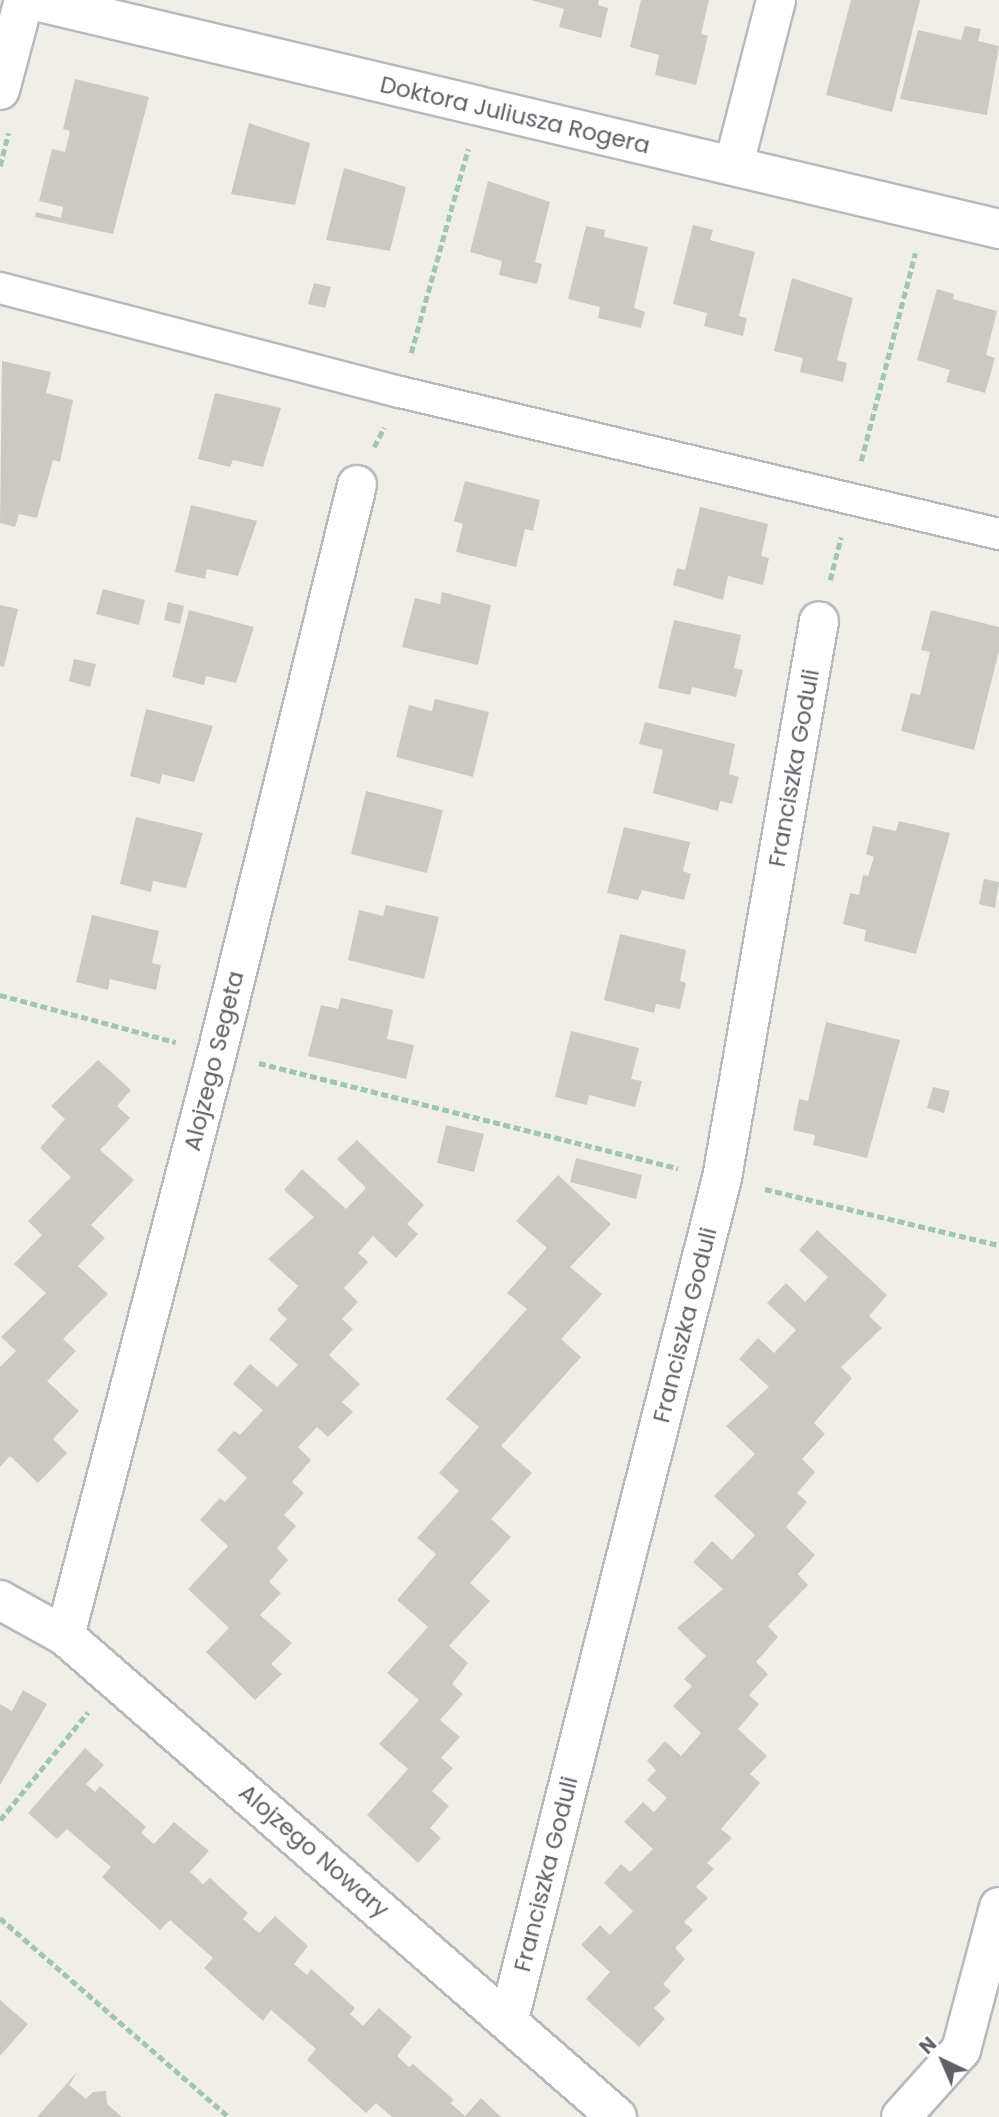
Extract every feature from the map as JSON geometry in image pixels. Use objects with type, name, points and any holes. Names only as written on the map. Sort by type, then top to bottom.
[{"type":"street","points":[[0,90],[24,0]]},
{"type":"street","name":"Doktora Juliusza Rogera","points":[[30,0],[480,108],[734,164],[999,229]]},
{"type":"street","points":[[734,164],[776,0]]},
{"type":"street","points":[[0,288],[400,392],[999,534]]},
{"type":"street","name":"Alojzego Segeta","points":[[65,1636],[217,1052],[357,485]]},
{"type":"street","name":"Franciszka Goduli","points":[[509,2019],[722,1178],[819,621]]},
{"type":"street","name":"Alojzego Nowary","points":[[0,1600],[65,1636],[509,2019],[617,2117]]},
{"type":"street","points":[[901,2117],[961,2050],[999,1907]]},
{"type":"path","points":[[357,485],[400,392],[480,108]]},
{"type":"path","points":[[819,621],[926,211]]},
{"type":"path","points":[[0,995],[217,1052],[999,1245]]},
{"type":"path","points":[[0,1820],[115,1678]]},
{"type":"path","points":[[0,1918],[229,2117]]},
{"type":"building","points":[[531,0],[599,0],[598,5],[608,8],[601,38],[559,27],[564,9]]},
{"type":"building","points":[[641,0],[709,0],[701,34],[708,36],[696,85],[655,75],[659,55],[630,47]]},
{"type":"building","points":[[851,0],[920,0],[892,112],[826,95]]},
{"type":"building","points":[[965,26],[981,29],[978,41],[999,46],[987,115],[900,99],[918,30],[961,40]]},
{"type":"building","points":[[75,79],[149,97],[113,234],[35,217],[36,212],[61,218],[63,207],[39,201],[52,149],[65,152],[70,131],[63,129]]},
{"type":"building","points":[[249,123],[310,143],[295,205],[231,194]]},
{"type":"building","points":[[344,168],[406,187],[390,251],[326,240]]},
{"type":"building","points":[[488,181],[550,202],[535,262],[542,264],[537,284],[499,275],[502,261],[470,252]]},
{"type":"building","points":[[693,225],[713,230],[710,240],[755,252],[739,316],[747,318],[743,336],[704,326],[707,313],[673,304]]},
{"type":"building","points":[[586,226],[605,230],[604,237],[648,247],[634,308],[645,312],[641,328],[598,318],[600,307],[568,299]]},
{"type":"building","points":[[792,278],[853,298],[837,360],[847,363],[843,382],[800,372],[803,358],[774,351]]},
{"type":"building","points":[[314,283],[331,287],[325,308],[308,304]]},
{"type":"building","points":[[937,289],[954,294],[953,299],[997,311],[986,355],[995,358],[985,393],[946,382],[950,370],[917,360]]},
{"type":"building","points":[[2,361],[51,372],[46,393],[73,400],[60,462],[53,460],[37,518],[19,514],[15,527],[0,523]]},
{"type":"building","points":[[215,393],[281,408],[263,467],[233,460],[230,467],[198,459]]},
{"type":"building","points":[[465,481],[540,500],[533,531],[525,529],[516,567],[456,552],[463,524],[454,521]]},
{"type":"building","points":[[191,505],[257,521],[238,576],[207,569],[205,579],[175,572]]},
{"type":"building","points":[[700,507],[768,524],[761,556],[769,558],[763,585],[728,576],[723,600],[673,585],[677,568],[685,570]]},
{"type":"building","points":[[103,589],[145,600],[139,625],[96,614]]},
{"type":"building","points":[[442,592],[491,605],[478,665],[402,647],[415,598],[440,604]]},
{"type":"building","points":[[168,602],[184,606],[180,624],[164,620]]},
{"type":"building","points":[[0,605],[18,609],[4,667],[0,666]]},
{"type":"building","points":[[189,610],[254,627],[236,683],[206,676],[204,685],[172,677]]},
{"type":"building","points":[[931,610],[999,627],[999,651],[974,750],[901,731],[911,693],[920,695],[930,652],[921,650]]},
{"type":"building","points":[[674,620],[741,635],[734,668],[743,670],[736,697],[692,687],[690,695],[658,688]]},
{"type":"building","points":[[74,659],[96,664],[90,687],[69,681]]},
{"type":"building","points":[[435,699],[489,712],[473,777],[396,757],[409,705],[432,711]]},
{"type":"building","points":[[146,709],[213,726],[194,782],[162,774],[160,784],[130,776]]},
{"type":"building","points":[[645,722],[735,744],[729,774],[739,777],[732,804],[720,801],[718,811],[653,793],[663,750],[639,744]]},
{"type":"building","points":[[366,791],[443,810],[427,873],[351,854]]},
{"type":"building","points":[[136,817],[203,833],[186,888],[153,881],[151,892],[120,884]]},
{"type":"building","points":[[899,821],[950,833],[916,954],[864,941],[866,930],[843,924],[850,893],[859,895],[863,875],[868,876],[874,857],[866,854],[873,826],[896,831]]},
{"type":"building","points":[[624,827],[690,842],[683,871],[691,874],[684,900],[642,890],[638,900],[607,893]]},
{"type":"building","points":[[984,879],[999,882],[995,908],[979,904]]},
{"type":"building","points":[[386,905],[439,917],[424,979],[348,960],[359,910],[383,916]]},
{"type":"building","points":[[92,915],[159,931],[152,963],[161,965],[156,990],[110,979],[108,990],[76,982]]},
{"type":"building","points":[[620,934],[686,950],[680,981],[686,983],[680,1009],[656,1004],[654,1013],[604,1000]]},
{"type":"building","points":[[341,998],[393,1010],[387,1039],[414,1045],[406,1079],[308,1056],[321,1005],[338,1009]]},
{"type":"building","points":[[826,1022],[900,1040],[867,1158],[813,1145],[815,1135],[793,1130],[799,1099],[808,1101]]},
{"type":"building","points":[[571,1031],[639,1048],[631,1079],[642,1081],[635,1107],[589,1095],[587,1105],[555,1097]]},
{"type":"building","points":[[98,1060],[131,1090],[117,1106],[130,1118],[100,1150],[134,1180],[91,1225],[105,1238],[78,1266],[108,1294],[63,1339],[76,1351],[47,1381],[79,1411],[53,1439],[67,1453],[38,1483],[10,1456],[0,1467],[0,1367],[16,1351],[1,1337],[46,1293],[14,1264],[42,1235],[28,1221],[71,1177],[40,1148],[65,1119],[51,1106]]},
{"type":"building","points":[[933,1087],[950,1091],[944,1113],[927,1108]]},
{"type":"building","points":[[446,1125],[484,1134],[474,1172],[437,1163]]},
{"type":"building","points":[[357,1140],[424,1205],[407,1224],[418,1234],[396,1258],[373,1236],[358,1253],[368,1262],[344,1288],[358,1302],[342,1319],[353,1329],[329,1355],[360,1384],[342,1402],[353,1412],[328,1437],[317,1427],[298,1447],[311,1460],[292,1482],[304,1493],[284,1515],[296,1526],[277,1548],[288,1560],[269,1582],[281,1593],[260,1615],[292,1643],[271,1664],[282,1674],[255,1700],[206,1652],[229,1628],[188,1589],[228,1546],[200,1520],[220,1498],[225,1502],[247,1478],[217,1450],[234,1431],[240,1435],[263,1410],[233,1384],[250,1364],[277,1387],[298,1365],[269,1339],[287,1319],[277,1310],[298,1286],[268,1259],[314,1217],[284,1190],[302,1169],[346,1209],[366,1188],[337,1159]]},
{"type":"building","points":[[576,1158],[642,1175],[636,1199],[570,1182]]},
{"type":"building","points":[[558,1175],[611,1224],[570,1267],[602,1294],[561,1339],[581,1357],[501,1446],[532,1473],[491,1519],[511,1537],[470,1583],[490,1601],[449,1646],[468,1663],[452,1684],[463,1694],[440,1720],[460,1737],[441,1758],[453,1768],[432,1791],[449,1806],[430,1828],[441,1838],[418,1863],[367,1815],[408,1769],[379,1744],[419,1700],[387,1673],[428,1627],[397,1600],[436,1554],[417,1538],[459,1491],[439,1473],[479,1427],[446,1399],[527,1309],[507,1293],[547,1248],[516,1221]]},
{"type":"building","points":[[817,1230],[887,1295],[869,1316],[882,1328],[841,1367],[852,1378],[814,1423],[825,1434],[802,1459],[815,1472],[797,1493],[807,1502],[786,1527],[815,1555],[798,1574],[808,1585],[768,1626],[778,1637],[756,1662],[768,1674],[749,1695],[759,1704],[738,1729],[767,1756],[750,1774],[760,1783],[721,1829],[732,1838],[707,1863],[714,1869],[696,1887],[708,1898],[684,1922],[693,1930],[675,1948],[685,1959],[663,1984],[671,1991],[654,2008],[665,2019],[639,2047],[586,1999],[610,1972],[581,1945],[600,1925],[610,1935],[633,1911],[604,1883],[621,1864],[630,1872],[653,1849],[624,1822],[643,1802],[654,1812],[667,1798],[647,1780],[656,1770],[647,1761],[665,1741],[681,1756],[701,1733],[673,1706],[692,1686],[684,1679],[706,1656],[677,1628],[723,1589],[693,1562],[712,1541],[732,1560],[755,1535],[714,1496],[755,1454],[726,1426],[769,1387],[739,1359],[758,1338],[774,1353],[796,1330],[767,1303],[786,1283],[805,1302],[828,1277],[799,1250]]},
{"type":"building","points":[[23,1690],[47,1704],[0,1785],[0,1704],[12,1711]]},
{"type":"building","points":[[85,1748],[104,1765],[86,1784],[95,1792],[100,1786],[146,1827],[141,1833],[154,1844],[174,1822],[209,1851],[190,1872],[203,1884],[210,1878],[248,1913],[243,1919],[259,1933],[275,1916],[308,1946],[294,1964],[307,1975],[311,1969],[355,2008],[350,2014],[363,2026],[379,2008],[412,2037],[397,2056],[409,2067],[413,2064],[454,2100],[450,2103],[465,2116],[481,2098],[501,2117],[392,2117],[376,2103],[366,2113],[307,2060],[316,2049],[271,2010],[263,2021],[204,1968],[213,1958],[170,1920],[160,1930],[102,1877],[111,1867],[67,1829],[57,1839],[28,1813]]},
{"type":"building","points":[[0,2000],[28,2024],[0,2056]]},
{"type":"building","points":[[78,2071],[69,2085],[86,2099],[93,2092],[106,2091],[107,2104],[122,2117],[37,2117]]}]
